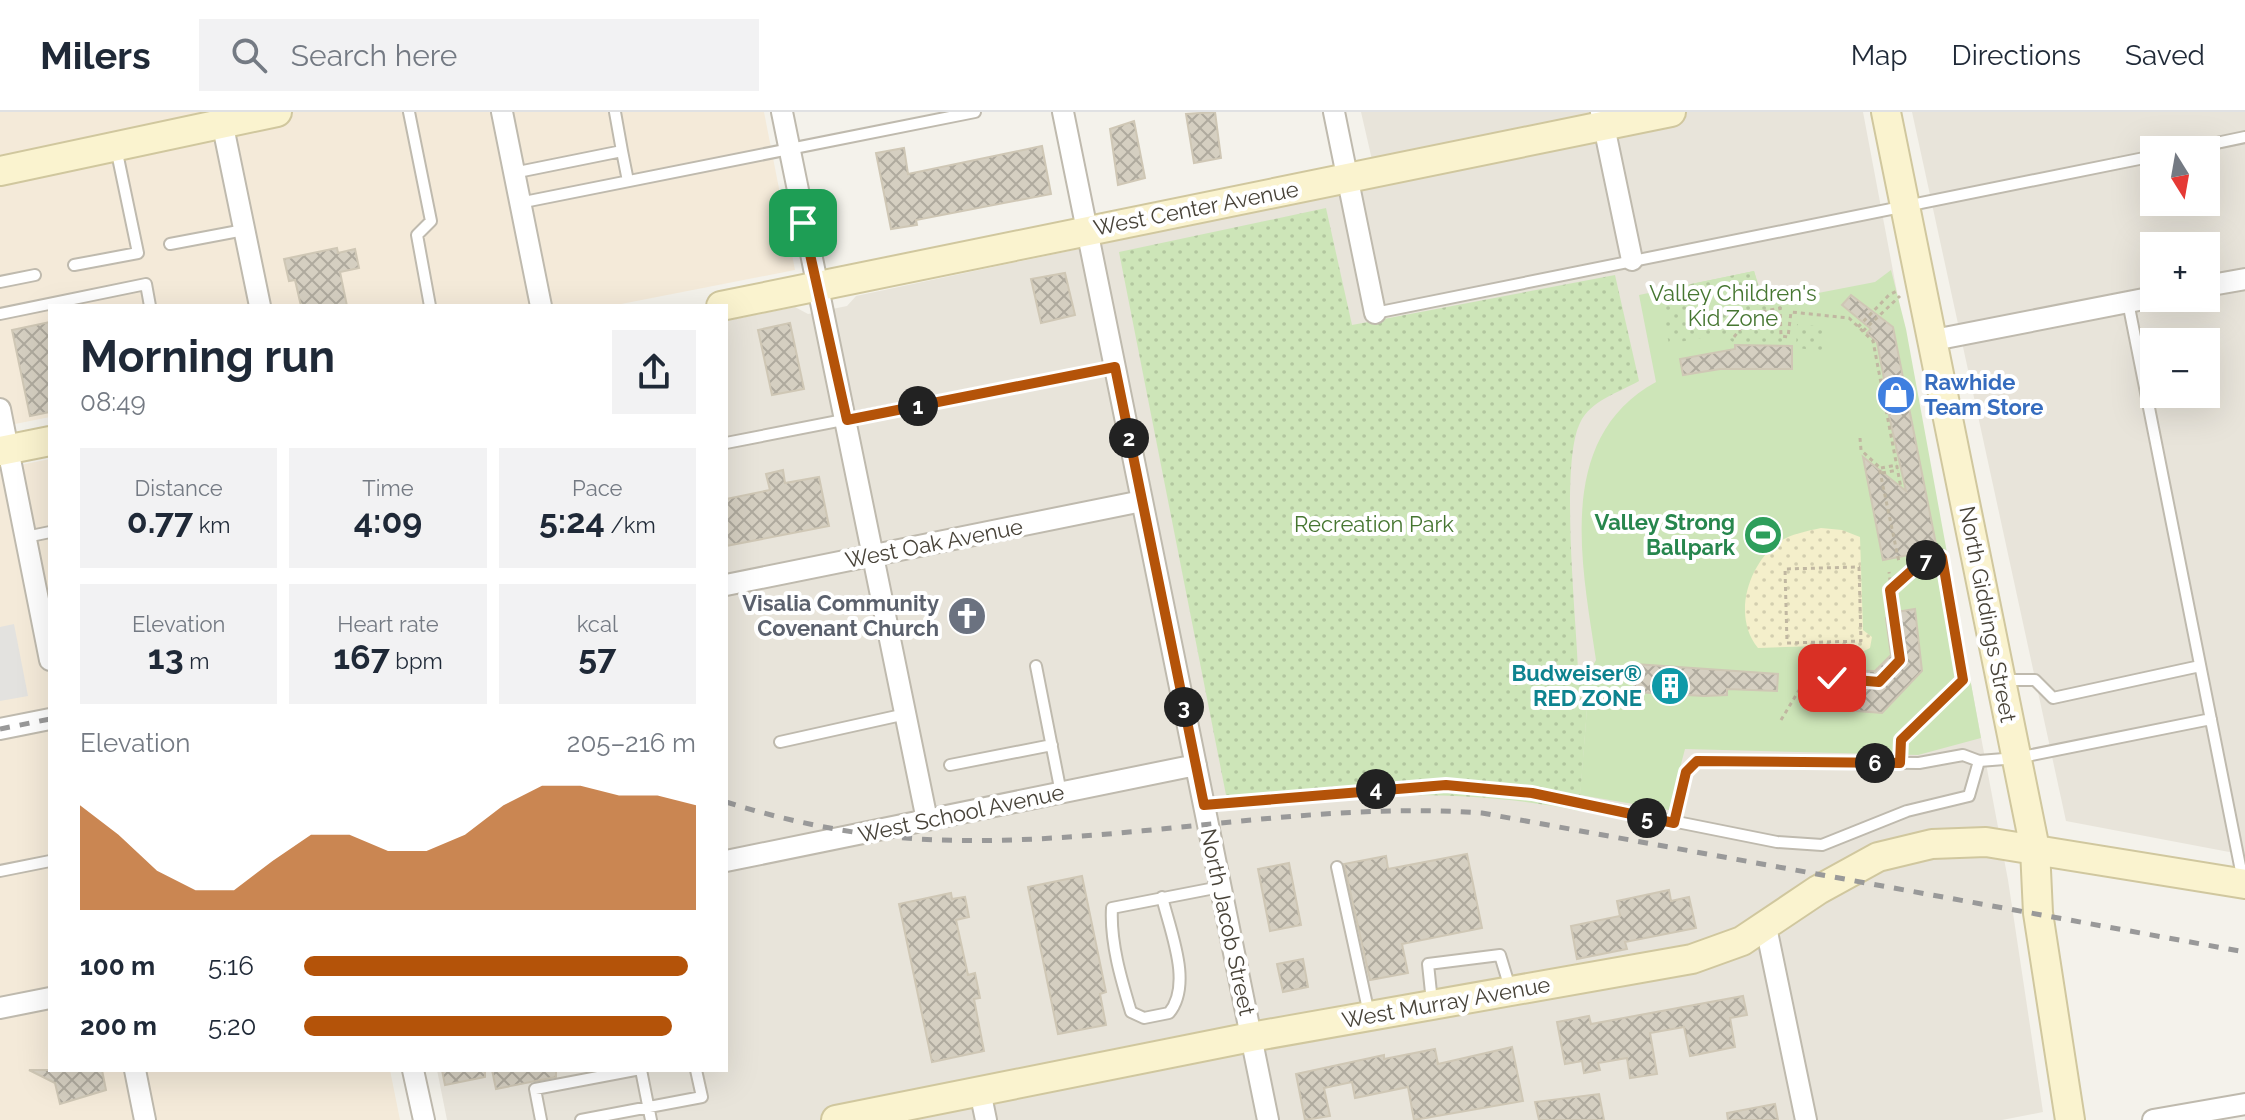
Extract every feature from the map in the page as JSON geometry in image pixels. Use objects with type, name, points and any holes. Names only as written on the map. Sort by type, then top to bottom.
[{"type":"street","points":[[0,171],[116,146],[222,117],[277,112]]},
{"type":"street","points":[[502,112],[541,304]]},
{"type":"street","points":[[782,112],[927,820]]},
{"type":"street","name":"North Jacob Street","points":[[1063,112],[1268,1120]]},
{"type":"street","points":[[1334,112],[1375,313]]},
{"type":"street","name":"West Center Avenue","points":[[728,305],[1347,178],[1603,119],[1671,112]]},
{"type":"street","name":"North Giddings Street","points":[[1886,112],[2035,849],[2038,913],[2070,1120]]},
{"type":"street","points":[[222,117],[260,304]]},
{"type":"street","points":[[1603,119],[1632,260]]},
{"type":"street","points":[[2220,283],[2245,279]]},
{"type":"street","points":[[1934,340],[2140,300]]},
{"type":"street","points":[[0,409],[4,450],[26,537],[48,650]]},
{"type":"street","points":[[4,450],[48,441]]},
{"type":"street","name":"West Oak Avenue","points":[[728,585],[1142,501]]},
{"type":"street","points":[[0,729],[48,719]]},
{"type":"street","name":"West School Avenue","points":[[728,861],[1196,765]]},
{"type":"street","name":"West Murray Avenue","points":[[836,1120],[1251,1037],[1692,959],[1742,941],[1841,876],[1905,849],[1957,841],[2035,849],[2244,884]]},
{"type":"street","points":[[1766,927],[1806,1120]]},
{"type":"street","points":[[0,1008],[48,998]]},
{"type":"street","points":[[135,1072],[145,1120]]},
{"type":"street","points":[[413,1072],[424,1120]]},
{"type":"street","points":[[980,1091],[986,1120]]},
{"type":"street","points":[[2153,1120],[2245,1104]]},
{"type":"lane","points":[[409,112],[431,221],[417,235],[430,304]]},
{"type":"lane","points":[[615,112],[628,181]]},
{"type":"lane","points":[[519,203],[975,112]]},
{"type":"lane","points":[[2220,142],[2245,137]]},
{"type":"lane","points":[[74,265],[138,253],[116,146]]},
{"type":"lane","points":[[513,173],[622,151]]},
{"type":"lane","points":[[1375,313],[2140,159]]},
{"type":"lane","points":[[170,244],[244,230]]},
{"type":"lane","points":[[0,282],[35,275]]},
{"type":"lane","points":[[49,304],[146,284],[150,304]]},
{"type":"lane","points":[[2128,302],[2244,884]]},
{"type":"lane","points":[[0,314],[48,304]]},
{"type":"lane","points":[[728,443],[1115,367]]},
{"type":"lane","points":[[26,537],[48,532]]},
{"type":"lane","points":[[1900,763],[1901,740],[1963,680],[1942,557],[1929,559]]},
{"type":"lane","points":[[1036,666],[1061,793]]},
{"type":"lane","points":[[2002,680],[2035,680],[2053,698],[2200,666]]},
{"type":"lane","points":[[780,742],[906,714]]},
{"type":"lane","points":[[1674,823],[1686,772],[1697,761],[1900,763],[1963,755],[1979,761],[2017,758],[2211,719]]},
{"type":"lane","points":[[950,765],[1052,745]]},
{"type":"lane","points":[[1204,805],[1446,785],[1532,793],[1777,842],[1822,845],[1907,811],[1969,796],[1979,761]]},
{"type":"lane","points":[[0,871],[48,861]]},
{"type":"lane","points":[[1337,867],[1369,1016]]},
{"type":"lane","points":[[1162,897],[1181,986],[1178,1002],[1169,1013],[1144,1018],[1131,1012],[1124,990],[1111,926],[1112,908],[1162,897],[1220,887]]},
{"type":"lane","points":[[1432,1004],[1428,964],[1500,955],[1510,990]]},
{"type":"lane","points":[[541,1120],[535,1089],[627,1072]]},
{"type":"lane","points":[[639,1072],[651,1120]]},
{"type":"lane","points":[[581,1120],[702,1097],[696,1072]]},
{"type":"path","points":[[1858,327],[1889,295],[1900,293],[1863,331]]},
{"type":"path","points":[[1734,337],[1752,314],[1780,308],[1781,336],[1788,337],[1791,312],[1849,318],[1873,341],[1901,488]]},
{"type":"path","points":[[1860,438],[1861,450],[1880,471],[1899,562]]},
{"type":"path","points":[[1880,471],[1897,468]]},
{"type":"path","points":[[1890,590],[1929,559]]},
{"type":"path","points":[[1859,567],[1861,641],[1787,643],[1785,569],[1859,567]]},
{"type":"path","points":[[1781,720],[1807,677],[1879,682],[1900,660],[1889,572]]},
{"type":"shaded area","points":[[0,112],[764,112],[795,270],[621,304],[48,304],[48,417],[0,427]]},
{"type":"shaded area","points":[[1361,112],[1863,112],[2008,880],[2043,1112],[2002,1120],[447,1120],[437,1072],[728,1072],[728,321],[795,307],[808,314],[847,306],[856,296],[1378,186]]},
{"type":"shaded area","points":[[1912,112],[2245,112],[2245,855],[2066,821]]},
{"type":"shaded area","points":[[48,459],[48,1072],[390,1072],[400,1120],[0,1120],[0,469]]},
{"type":"shaded area","points":[[14,624],[28,696],[0,701],[0,627]]},
{"type":"green space","name":"Recreation Park","points":[[1326,208],[1352,325],[1615,275],[1639,381],[1591,408],[1580,423],[1574,443],[1570,504],[1578,669],[1590,671],[1579,811],[1491,798],[1404,795],[1228,805],[1119,252]]},
{"type":"green space","name":"Valley Strong Ballpark","points":[[1891,270],[1906,329],[1981,738],[1918,755],[1685,749],[1669,810],[1580,795],[1590,671],[1596,660],[1585,584],[1582,506],[1588,470],[1602,436],[1624,406],[1656,382],[1639,295],[1754,271],[1762,296],[1813,294],[1875,282]]},
{"type":"green space","name":"Valley Children's Kid Zone","points":[[1754,271],[1761,296],[1784,294],[1783,346],[1736,345],[1723,334],[1669,344],[1657,291]]},
{"type":"green space","points":[[1797,324],[1827,327],[1824,351],[1796,348]]},
{"type":"sand","points":[[1821,528],[1842,530],[1860,537],[1863,630],[1872,637],[1870,648],[1860,653],[1849,645],[1758,648],[1750,635],[1745,607],[1747,592],[1759,563],[1784,539]]},
{"type":"building","points":[[1215,112],[1221,158],[1194,163],[1186,114]]},
{"type":"building","points":[[1134,121],[1145,178],[1118,185],[1110,129]]},
{"type":"building","points":[[1042,146],[1051,194],[916,220],[917,225],[891,229],[876,153],[904,148],[908,174]]},
{"type":"building","points":[[337,248],[338,253],[355,249],[359,268],[340,272],[347,304],[301,304],[295,280],[289,281],[284,259]]},
{"type":"building","points":[[1065,273],[1075,315],[1041,323],[1031,279]]},
{"type":"building","points":[[1851,295],[1893,327],[1936,544],[1933,545],[1934,550],[1883,560],[1863,457],[1906,491],[1881,380],[1884,379],[1877,342],[1867,333],[1871,329],[1842,305]]},
{"type":"building","points":[[48,322],[48,412],[30,416],[12,330]]},
{"type":"building","points":[[790,323],[804,389],[772,395],[758,330]]},
{"type":"building","points":[[1735,345],[1792,346],[1792,369],[1720,369],[1683,375],[1680,359],[1735,349]]},
{"type":"building","points":[[783,470],[785,483],[819,477],[829,526],[728,546],[728,499],[770,490],[766,474]]},
{"type":"building","points":[[1915,609],[1922,671],[1882,713],[1820,708],[1827,680],[1836,681],[1837,670],[1875,671],[1891,655],[1886,618],[1897,616],[1896,612]]},
{"type":"building","points":[[1635,664],[1778,674],[1777,691],[1727,689],[1727,695],[1704,696],[1634,692]]},
{"type":"building","points":[[1467,854],[1482,928],[1402,944],[1408,973],[1370,980],[1344,864],[1386,856],[1388,869]]},
{"type":"building","points":[[1289,863],[1301,925],[1270,931],[1258,869]]},
{"type":"building","points":[[1082,876],[1106,992],[1100,994],[1106,1025],[1058,1034],[1028,887]]},
{"type":"building","points":[[1669,890],[1671,901],[1689,897],[1696,928],[1625,942],[1627,949],[1577,959],[1571,926],[1620,916],[1617,901]]},
{"type":"building","points":[[951,893],[952,899],[965,897],[969,917],[956,920],[968,975],[975,973],[980,998],[974,999],[984,1051],[932,1062],[899,904]]},
{"type":"building","points":[[1303,959],[1308,987],[1283,992],[1277,964]]},
{"type":"building","points":[[1743,996],[1747,1015],[1730,1018],[1735,1047],[1690,1056],[1684,1027],[1650,1033],[1657,1074],[1630,1078],[1627,1058],[1598,1063],[1600,1070],[1584,1073],[1582,1061],[1565,1064],[1557,1022],[1589,1016],[1591,1024]]},
{"type":"building","points":[[1512,1047],[1523,1101],[1414,1120],[1408,1087],[1355,1098],[1352,1082],[1324,1088],[1330,1116],[1305,1120],[1296,1074],[1384,1055],[1384,1059],[1435,1049],[1438,1064]]},
{"type":"building","points":[[29,1070],[102,1072],[106,1090],[60,1104],[55,1083]]},
{"type":"building","points":[[442,1072],[485,1072],[485,1077],[445,1085]]},
{"type":"building","points":[[492,1072],[556,1072],[556,1077],[496,1089]]},
{"type":"building","points":[[1599,1094],[1604,1120],[1539,1120],[1535,1102]]},
{"type":"building","points":[[1775,1104],[1778,1120],[1728,1120],[1727,1113]]},
{"type":"railway","points":[[0,729],[48,719]]},
{"type":"railway","points":[[728,803],[832,828],[941,840],[1077,836],[1347,813],[1482,813],[2245,952]]},
{"type":"place","name":"Rawhide Team Store","points":[[1896,395]]},
{"type":"place","name":"Valley Strong Ballpark","points":[[1763,535]]},
{"type":"place","name":"Visalia Community Covenant Church","points":[[967,616]]},
{"type":"place","name":"Budweiser® RED ZONE","points":[[1670,686]]},
{"type":"route","points":[[803,223],[847,420],[1115,367],[1204,805],[1360,789],[1446,785],[1532,793],[1674,823],[1686,772],[1697,761],[1900,763],[1901,740],[1963,680],[1942,557],[1919,564],[1890,590],[1900,660],[1879,682],[1832,678]]}]
